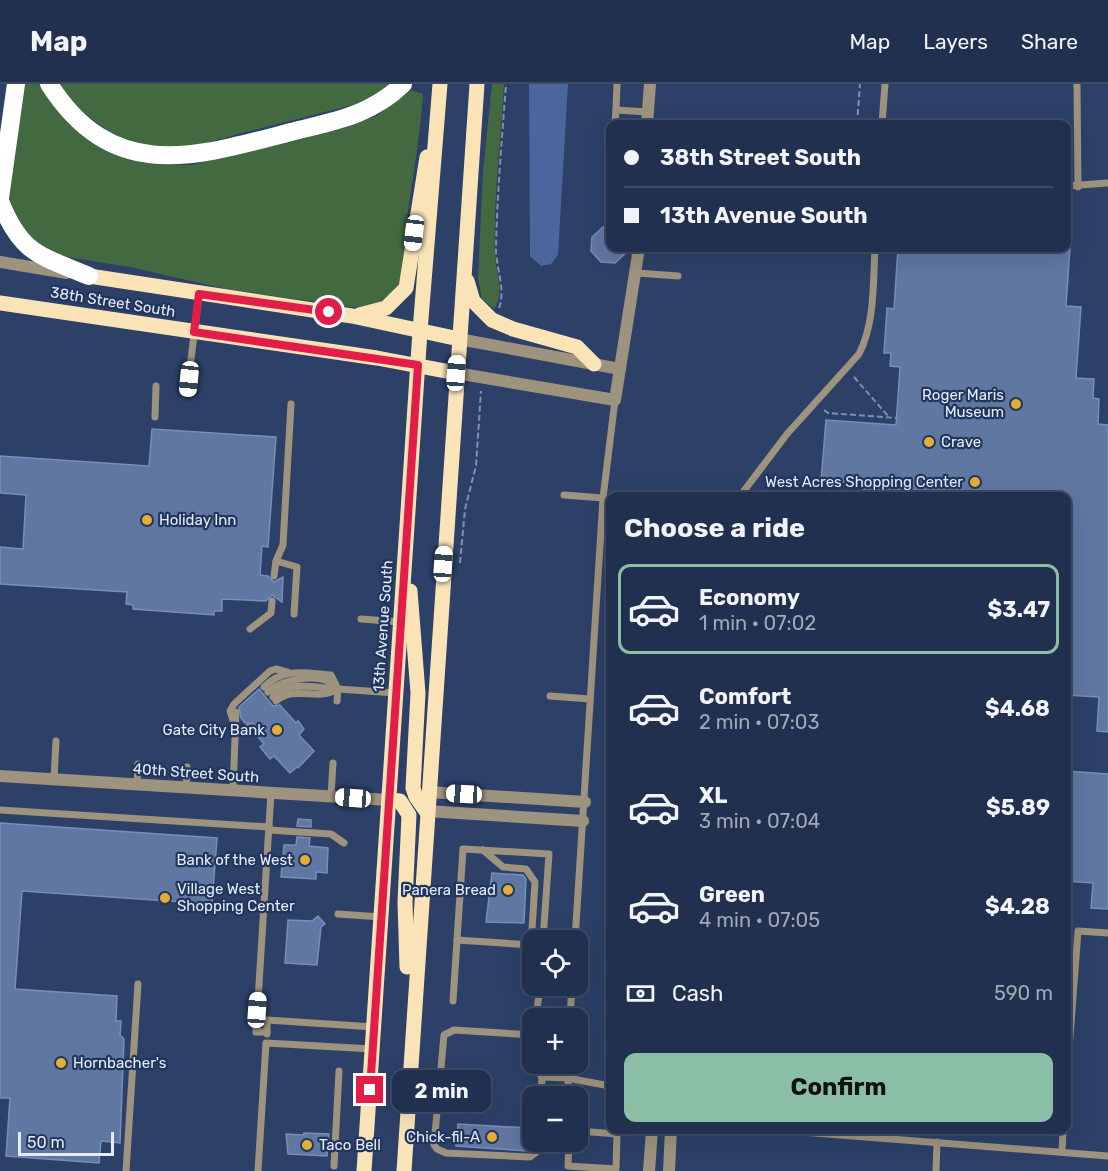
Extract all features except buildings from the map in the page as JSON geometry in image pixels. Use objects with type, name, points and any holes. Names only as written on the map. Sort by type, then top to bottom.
[{"type":"highway","points":[[16,84],[0,199],[10,227],[24,244],[39,255],[89,276]]},
{"type":"highway","points":[[49,84],[61,102],[84,126],[120,148],[157,157],[191,156],[222,150],[355,115],[386,100],[403,84]]},
{"type":"main road","name":"13th Avenue South","points":[[364,1171],[420,331],[440,84]]},
{"type":"main road","points":[[404,1171],[426,811],[477,84]]},
{"type":"main road","points":[[352,316],[386,308],[406,288],[421,182],[438,101]]},
{"type":"main road","points":[[464,262],[468,289],[482,312],[513,329],[578,347],[594,364]]},
{"type":"main road","name":"38th Street South","points":[[89,276],[352,316],[459,339]]},
{"type":"main road","name":"38th Street South","points":[[0,303],[418,365],[456,373]]},
{"type":"main road","points":[[406,546],[418,693],[413,788],[416,797],[426,811]]},
{"type":"main road","points":[[389,800],[400,801],[409,815],[405,902],[407,965],[413,1008]]},
{"type":"street","points":[[648,118],[650,84]]},
{"type":"street","points":[[615,400],[639,252]]},
{"type":"street","name":"38th Street South","points":[[0,262],[89,276]]},
{"type":"street","name":"38th Street South","points":[[459,339],[620,369]]},
{"type":"street","name":"38th Street South","points":[[456,373],[615,400]]},
{"type":"street","name":"40th Street South","points":[[0,776],[389,800]]},
{"type":"street","points":[[428,792],[585,802]]},
{"type":"street","points":[[426,811],[583,821]]},
{"type":"street","points":[[649,1171],[652,1134]]},
{"type":"street","points":[[669,1171],[672,1134]]},
{"type":"lane","points":[[615,120],[617,84]]},
{"type":"lane","points":[[882,120],[885,84]]},
{"type":"lane","points":[[1077,84],[1078,187]]},
{"type":"lane","points":[[616,110],[648,118]]},
{"type":"lane","points":[[1071,186],[1108,183]]},
{"type":"lane","points":[[744,492],[787,434],[859,354],[865,342],[868,325],[875,252]]},
{"type":"lane","points":[[637,273],[678,276]]},
{"type":"lane","points":[[188,392],[199,294]]},
{"type":"lane","points":[[155,417],[156,386]]},
{"type":"lane","points":[[576,930],[603,498],[615,400]]},
{"type":"lane","points":[[274,576],[276,561],[283,545],[291,404]]},
{"type":"lane","points":[[564,495],[603,498]]},
{"type":"lane","points":[[276,561],[297,567],[294,614]]},
{"type":"lane","points":[[250,629],[271,613],[272,602]]},
{"type":"lane","points":[[361,619],[401,622]]},
{"type":"lane","points":[[237,733],[230,711],[234,704],[270,671],[276,669],[331,675],[338,689],[337,701]]},
{"type":"lane","points":[[270,694],[274,678],[287,672]]},
{"type":"lane","points":[[270,694],[282,681],[295,679],[329,681],[338,689]]},
{"type":"lane","points":[[270,694],[329,694],[338,689],[396,693]]},
{"type":"lane","points":[[550,696],[590,699]]},
{"type":"lane","points":[[233,791],[237,733],[243,720],[237,733]]},
{"type":"lane","points":[[54,779],[57,741]]},
{"type":"lane","points":[[331,796],[333,763]]},
{"type":"lane","points":[[137,785],[138,764]]},
{"type":"lane","points":[[186,788],[187,767]]},
{"type":"lane","points":[[267,1032],[256,1032],[271,793]]},
{"type":"lane","points":[[0,810],[331,834],[344,843]]},
{"type":"lane","points":[[453,1001],[463,849],[549,855],[544,930]]},
{"type":"lane","points":[[483,850],[503,867],[526,869],[532,875],[535,882],[533,930]]},
{"type":"lane","points":[[339,914],[381,917]]},
{"type":"lane","points":[[1071,1007],[1078,931],[1108,933]]},
{"type":"lane","points":[[457,940],[522,944]]},
{"type":"lane","points":[[126,1171],[138,984]]},
{"type":"lane","points":[[258,1171],[267,1020],[374,1027]]},
{"type":"lane","points":[[522,1034],[454,1030],[444,1035],[438,1119],[434,1136],[437,1149],[446,1153],[530,1157],[537,1152]]},
{"type":"lane","points":[[266,1043],[373,1049]]},
{"type":"lane","points":[[334,1166],[339,1071]]},
{"type":"lane","points":[[540,1074],[542,1086]]},
{"type":"lane","points":[[567,1074],[569,1086]]},
{"type":"lane","points":[[542,1077],[567,1078],[606,1085]]},
{"type":"lane","points":[[588,1132],[606,1133]]},
{"type":"lane","points":[[569,1152],[568,1166],[616,1169],[617,1134]]},
{"type":"lane","points":[[830,1134],[1108,1156]]},
{"type":"lane","points":[[1062,1152],[1064,1134]]},
{"type":"lane","points":[[936,1171],[937,1142]]},
{"type":"path","points":[[496,313],[502,300],[496,263],[496,227],[506,84]]},
{"type":"path","points":[[857,120],[860,84]]},
{"type":"path","points":[[854,377],[889,417]]},
{"type":"path","points":[[459,573],[465,509],[476,466],[481,393]]},
{"type":"path","points":[[824,410],[828,413],[897,418]]},
{"type":"green space","points":[[24,84],[39,84],[69,123],[85,137],[103,148],[142,161],[191,165],[376,116],[411,90],[423,94],[407,218],[404,265],[395,290],[381,302],[369,306],[350,307],[226,289],[130,267],[61,256],[36,244],[11,215],[8,188]]},
{"type":"green space","points":[[58,84],[390,84],[378,94],[353,105],[199,145],[164,149],[128,141],[112,133],[82,111]]},
{"type":"green space","points":[[492,84],[504,84],[495,213],[495,255],[499,297],[494,309],[482,299],[478,278],[483,171]]},
{"type":"water","points":[[529,84],[568,84],[558,255],[551,264],[541,266],[530,256]]},
{"type":"place","name":"Roger Maris Museum","points":[[1016,404]]},
{"type":"place","name":"Crave","points":[[929,442]]},
{"type":"place","name":"West Acres Shopping Center","points":[[975,482]]},
{"type":"place","name":"Holiday Inn","points":[[147,520]]},
{"type":"place","name":"Gate City Bank","points":[[277,730]]},
{"type":"place","name":"Bank of the West","points":[[305,860]]},
{"type":"place","name":"Panera Bread","points":[[508,890]]},
{"type":"place","name":"Village West Shopping Center","points":[[165,898]]},
{"type":"place","name":"Hornbacher's","points":[[61,1063]]},
{"type":"place","name":"Chick-fil-A","points":[[492,1137]]},
{"type":"place","name":"Taco Bell","points":[[307,1145]]},
{"type":"route","points":[[329,312],[199,294],[194,332],[418,365],[370,1090]]}]
